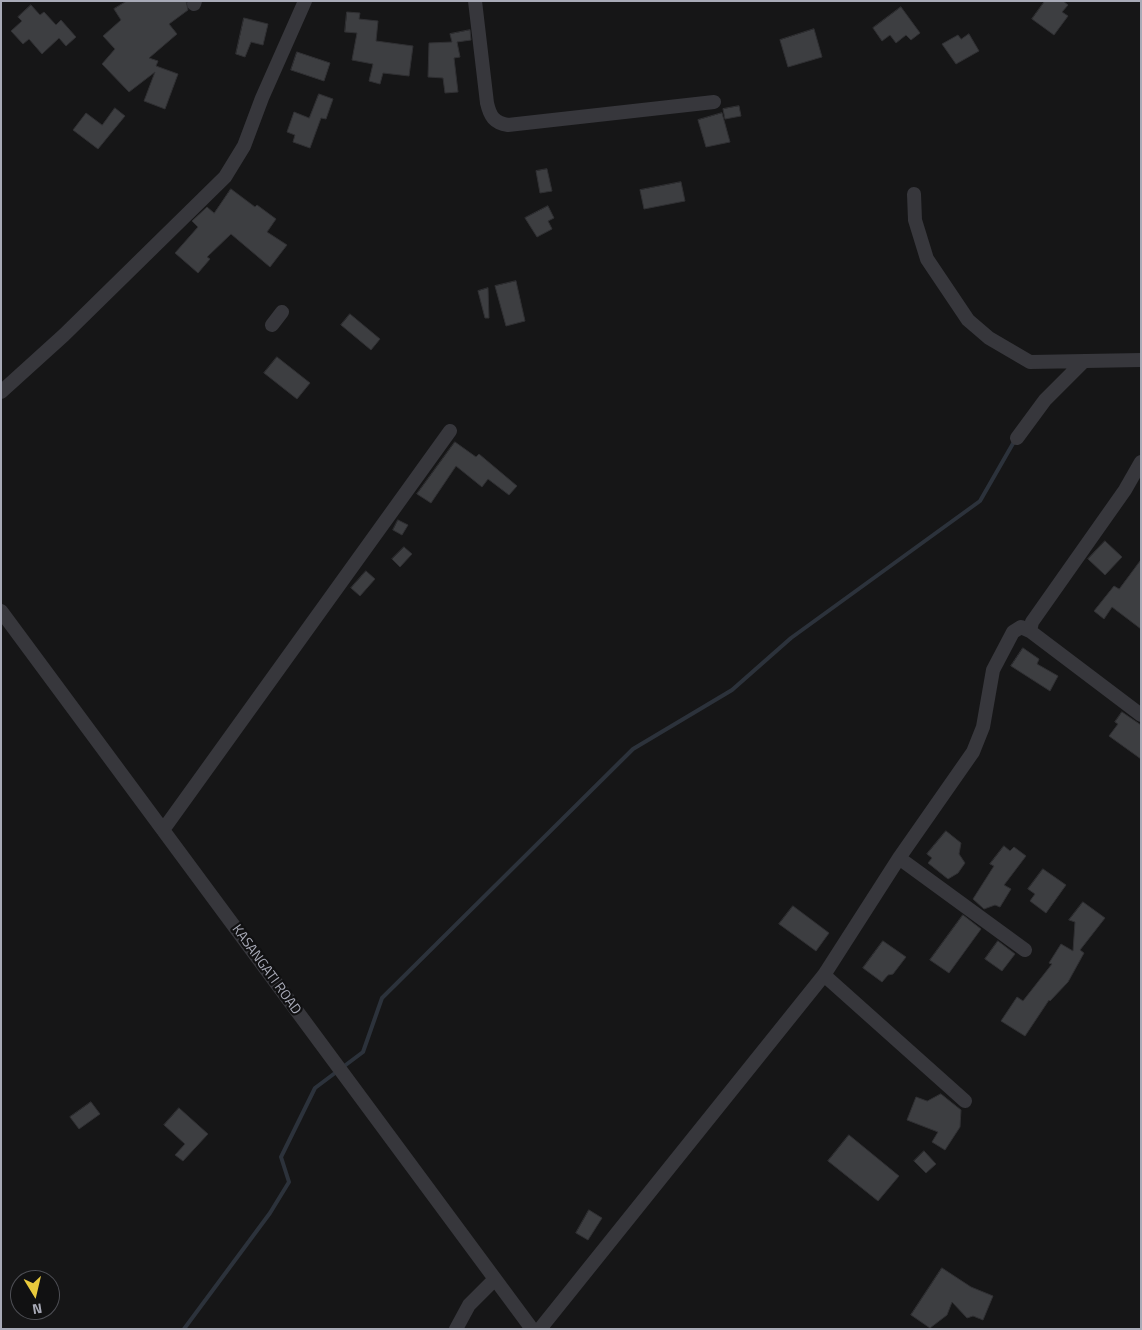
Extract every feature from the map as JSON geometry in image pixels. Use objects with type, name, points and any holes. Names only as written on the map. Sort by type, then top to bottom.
[{"type":"street","points":[[1,392],[58,341],[225,177],[244,146],[262,98],[305,1]]},
{"type":"street","points":[[475,1],[487,103],[492,118],[500,124],[508,125],[714,102]]},
{"type":"street","points":[[914,194],[914,220],[927,259],[968,320],[990,338],[1030,362],[1141,360]]},
{"type":"street","points":[[272,325],[282,312]]},
{"type":"street","points":[[1017,438],[1045,400],[1084,361]]},
{"type":"street","points":[[162,830],[450,431]]},
{"type":"street","points":[[1030,631],[1032,622],[1125,490],[1141,462]]},
{"type":"street","name":"KASANGATI ROAD","points":[[1,611],[532,1329]]},
{"type":"street","points":[[540,1329],[824,975],[899,858],[976,745],[983,727],[993,670],[1013,632],[1021,627],[1030,631],[1141,715]]},
{"type":"street","points":[[899,858],[1025,950]]},
{"type":"street","points":[[824,975],[965,1101]]},
{"type":"street","points":[[456,1329],[469,1305],[494,1280]]},
{"type":"building","points":[[127,1],[186,1],[188,10],[169,24],[177,34],[149,58],[158,61],[156,66],[178,74],[165,109],[144,101],[155,72],[129,92],[102,64],[115,49],[103,36],[121,20],[114,9]]},
{"type":"building","points":[[1045,1],[1063,1],[1068,5],[1062,12],[1068,16],[1054,35],[1032,19]]},
{"type":"building","points":[[31,5],[40,15],[44,12],[56,25],[61,20],[76,37],[66,46],[59,38],[42,54],[29,39],[23,44],[11,31],[22,21],[18,17]]},
{"type":"building","points":[[901,7],[920,33],[911,40],[906,35],[896,43],[890,35],[882,41],[873,28]]},
{"type":"building","points":[[347,12],[360,13],[359,19],[378,21],[376,41],[413,46],[409,76],[383,73],[380,84],[369,81],[373,64],[352,60],[357,33],[345,32]]},
{"type":"building","points":[[244,18],[268,24],[263,45],[251,42],[245,57],[236,54]]},
{"type":"building","points":[[814,29],[822,57],[788,67],[780,40]]},
{"type":"building","points":[[470,30],[471,40],[457,42],[460,57],[454,58],[458,92],[445,93],[443,78],[428,77],[429,43],[452,42],[450,34]]},
{"type":"building","points":[[969,34],[979,51],[956,64],[942,44],[958,35],[961,39]]},
{"type":"building","points":[[297,52],[330,63],[324,81],[291,70]]},
{"type":"building","points":[[319,94],[333,99],[326,119],[321,118],[310,148],[293,142],[295,135],[287,132],[294,112],[309,118]]},
{"type":"building","points":[[739,106],[741,116],[725,119],[723,109]]},
{"type":"building","points":[[115,108],[125,116],[98,149],[73,130],[86,113],[102,125]]},
{"type":"building","points":[[722,113],[730,142],[706,147],[698,120]]},
{"type":"building","points":[[547,169],[552,191],[540,193],[536,171]]},
{"type":"building","points":[[681,182],[685,201],[644,209],[640,190]]},
{"type":"building","points":[[231,189],[255,207],[257,205],[276,219],[267,232],[287,245],[270,267],[231,234],[207,257],[210,259],[198,273],[175,253],[198,227],[192,221],[207,207],[214,213]]},
{"type":"building","points":[[548,206],[554,218],[548,221],[552,229],[537,237],[525,218]]},
{"type":"building","points":[[516,281],[525,321],[506,326],[495,286]]},
{"type":"building","points":[[488,288],[489,318],[485,318],[478,291]]},
{"type":"building","points":[[350,314],[380,339],[371,350],[341,325]]},
{"type":"building","points":[[277,357],[310,383],[297,399],[264,373]]},
{"type":"building","points":[[455,442],[476,457],[479,454],[517,486],[509,495],[488,479],[482,487],[456,466],[431,503],[417,494]]},
{"type":"building","points":[[398,520],[408,525],[402,535],[393,530]]},
{"type":"building","points":[[1105,541],[1122,557],[1105,575],[1088,559]]},
{"type":"building","points":[[404,547],[412,554],[400,567],[392,559]]},
{"type":"building","points":[[1141,560],[1141,629],[1112,607],[1104,619],[1094,611],[1114,586],[1119,589]]},
{"type":"building","points":[[366,571],[375,579],[360,596],[351,588]]},
{"type":"building","points":[[1023,648],[1039,659],[1037,664],[1058,676],[1050,691],[1011,666]]},
{"type":"building","points":[[1122,712],[1141,725],[1141,759],[1109,736],[1118,724],[1115,722]]},
{"type":"building","points":[[946,831],[961,843],[959,854],[965,863],[958,873],[948,879],[928,863],[932,858],[927,854]]},
{"type":"building","points":[[1004,846],[1010,851],[1014,847],[1026,856],[1004,885],[1011,889],[1000,907],[995,905],[984,909],[973,899],[994,866],[990,864]]},
{"type":"building","points":[[1043,869],[1066,885],[1046,913],[1030,901],[1035,894],[1028,889]]},
{"type":"building","points":[[1083,902],[1105,918],[1080,950],[1084,953],[1068,982],[1049,1000],[1025,1036],[1001,1021],[1017,997],[1023,1001],[1052,964],[1049,963],[1061,944],[1073,951],[1075,922],[1069,920]]},
{"type":"building","points":[[793,906],[829,933],[816,951],[779,924]]},
{"type":"building","points":[[963,915],[981,929],[949,973],[930,960]]},
{"type":"building","points":[[883,941],[906,957],[893,974],[888,975],[882,982],[863,968]]},
{"type":"building","points":[[998,941],[1015,954],[1002,971],[985,959]]},
{"type":"building","points":[[941,1094],[961,1110],[960,1127],[945,1150],[932,1142],[938,1132],[907,1120],[916,1097],[927,1101]]},
{"type":"building","points":[[91,1102],[100,1114],[79,1129],[70,1117]]},
{"type":"building","points":[[179,1108],[208,1134],[183,1161],[175,1155],[185,1144],[164,1125]]},
{"type":"building","points":[[849,1135],[899,1176],[878,1201],[828,1161]]},
{"type":"building","points":[[924,1151],[936,1164],[926,1173],[914,1161]]},
{"type":"building","points":[[589,1210],[602,1218],[588,1240],[576,1233]]},
{"type":"building","points":[[942,1268],[971,1287],[993,1296],[983,1320],[973,1316],[967,1318],[952,1302],[947,1315],[930,1328],[911,1315]]},
{"type":"waterway","points":[[184,1329],[270,1213],[289,1182],[281,1157],[315,1088],[363,1052],[382,998],[633,749],[732,690],[791,638],[980,501],[1015,440]]}]
